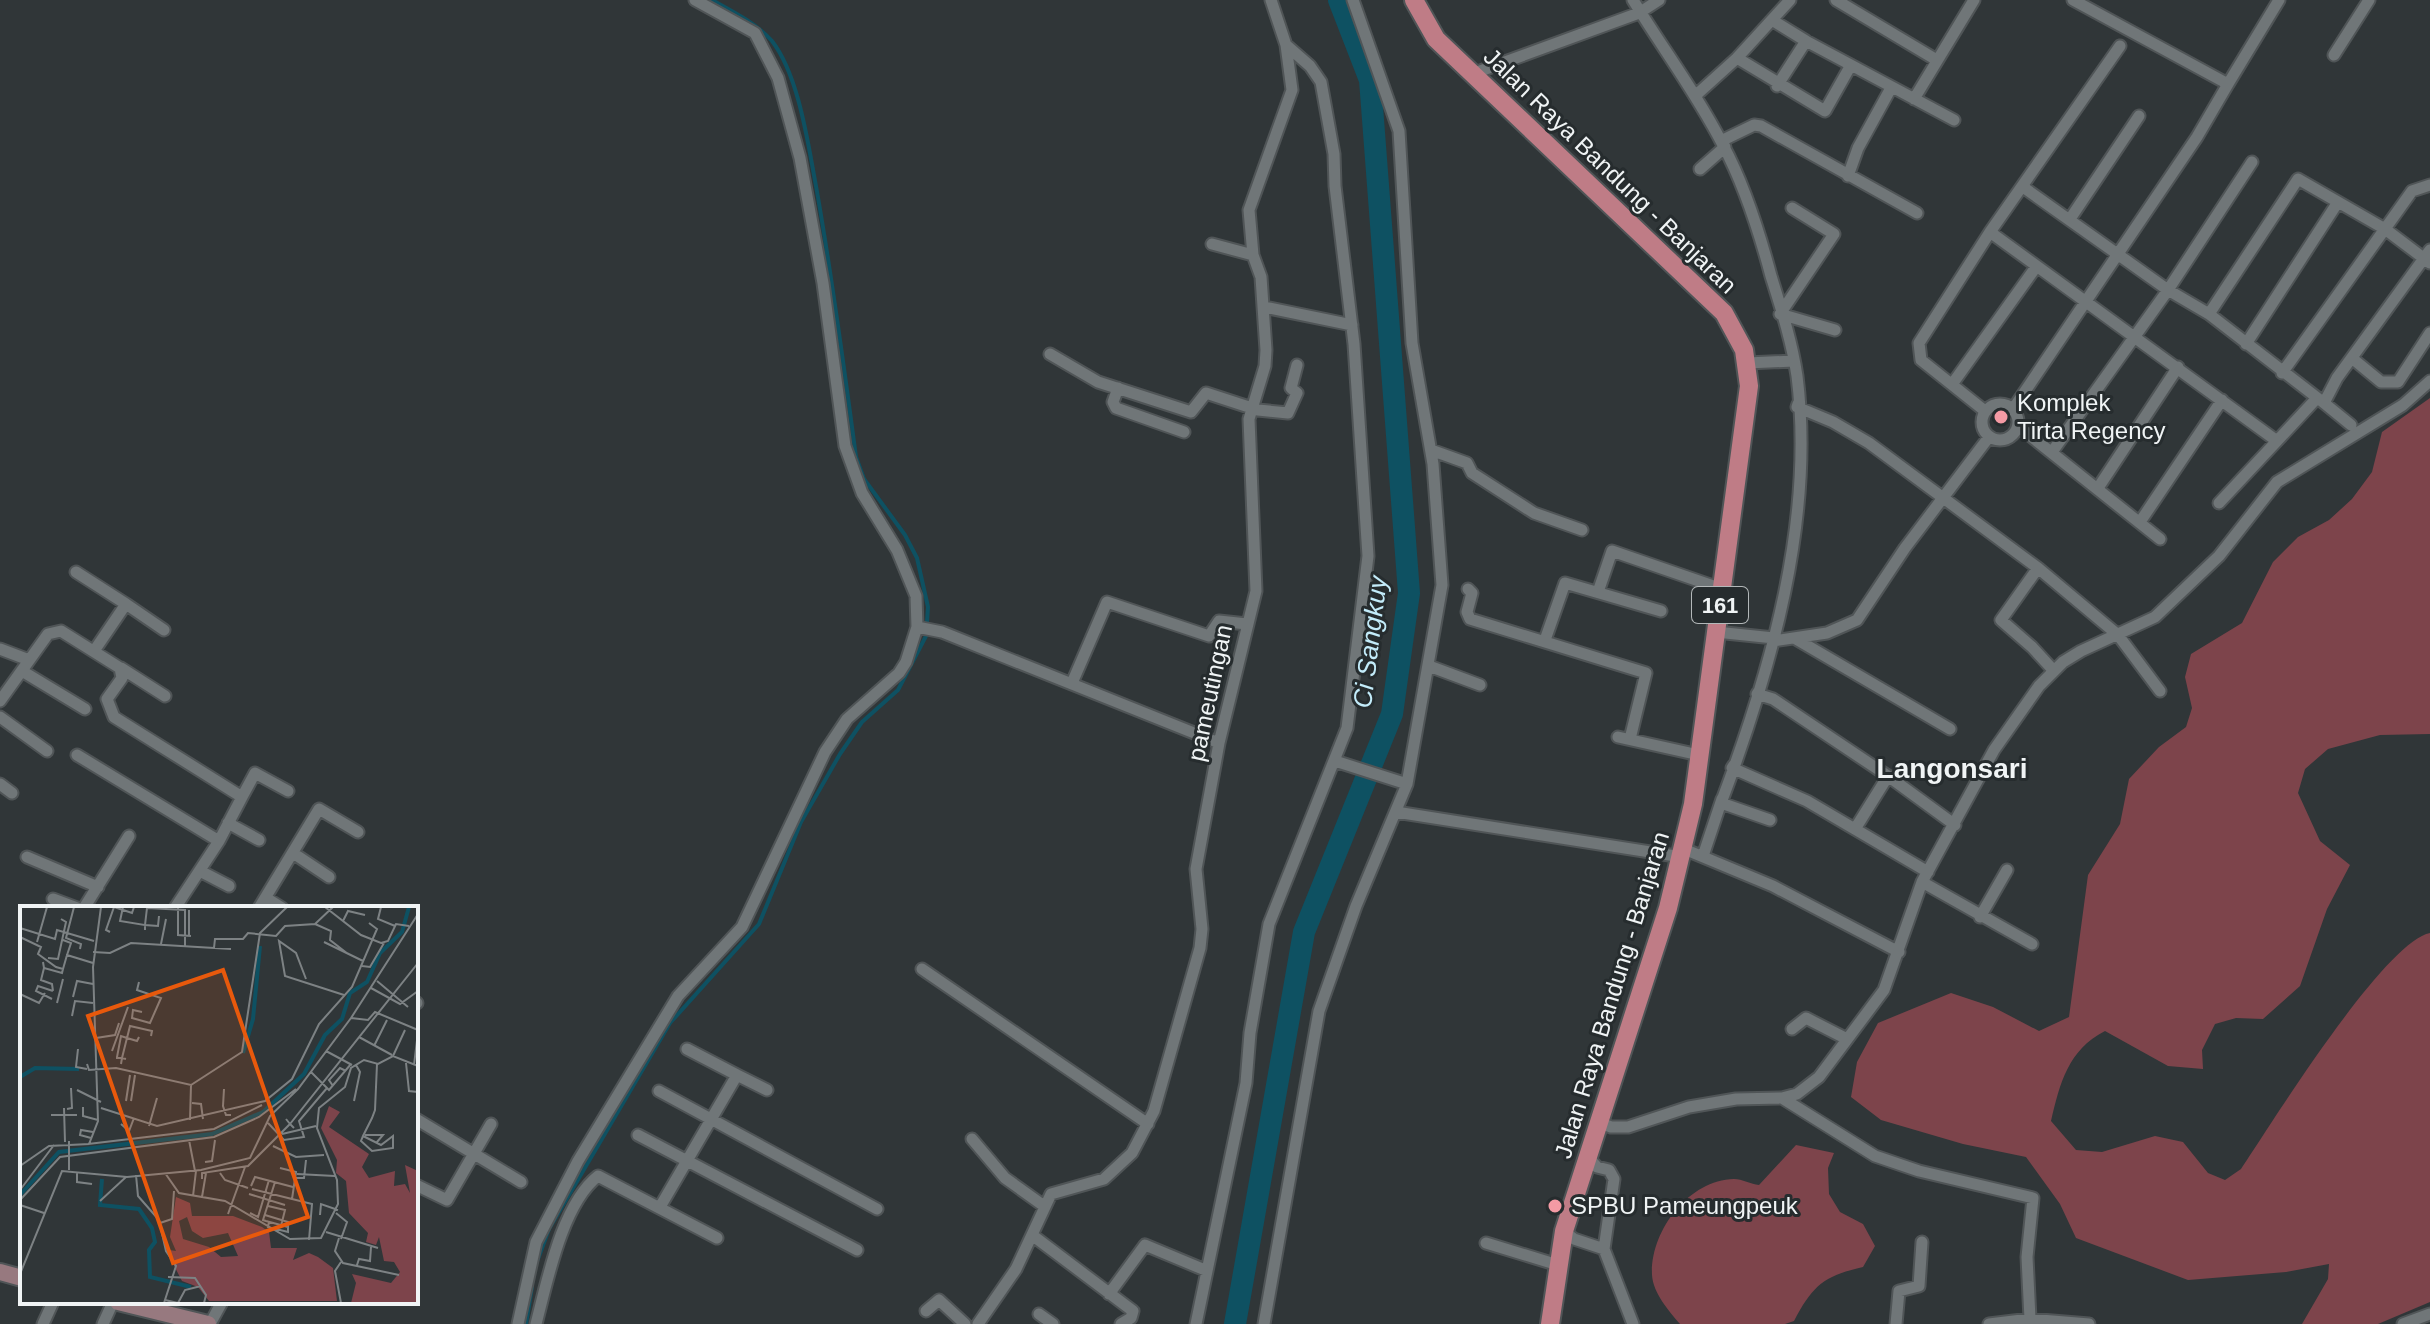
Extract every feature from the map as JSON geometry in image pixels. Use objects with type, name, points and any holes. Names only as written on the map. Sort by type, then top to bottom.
[{"type":"main road","name":"Jalan Raya Bandung - Banjaran","points":[[1414,0],[1436,39],[1724,313],[1738,335],[1747,363],[1744,441],[1683,853],[1564,1231],[1550,1324]]},
{"type":"street","points":[[518,1324],[536,1242],[578,1161],[678,996],[742,927],[789,821],[825,752],[847,719],[899,673],[923,628],[916,596],[897,550],[862,493],[845,446],[820,268],[800,158],[778,78],[755,33],[695,0]]},
{"type":"street","name":"pameutingan","points":[[1044,1206],[1051,1194],[1104,1179],[1118,1170],[1132,1153],[1148,1124],[1172,1056],[1200,948],[1202,929],[1196,869],[1219,743],[1256,591],[1250,462],[1251,408],[1265,366],[1264,307],[1253,255],[1249,210],[1292,90],[1286,45],[1271,0]]},
{"type":"street","points":[[1264,1324],[1319,1011],[1356,906],[1396,812],[1429,666],[1442,585],[1431,450],[1412,343],[1399,131],[1353,0]]},
{"type":"street","points":[[1633,0],[1723,144],[1760,234],[1794,361],[1797,407],[1833,422],[1869,443],[2038,568],[2118,635],[2160,691]]},
{"type":"street","points":[[1472,74],[1641,12],[1659,0]]},
{"type":"street","points":[[1695,96],[1737,58],[1790,0]]},
{"type":"street","points":[[1836,0],[1935,59]]},
{"type":"street","points":[[1914,99],[1935,59],[1974,0]]},
{"type":"street","points":[[2073,0],[2228,84]]},
{"type":"street","points":[[2013,409],[2119,254],[2279,0]]},
{"type":"street","points":[[2334,55],[2369,0]]},
{"type":"street","points":[[1772,20],[1954,120]]},
{"type":"street","points":[[1777,86],[1806,41]]},
{"type":"street","points":[[1196,1324],[1246,1083],[1250,1033],[1269,924],[1338,762],[1347,728],[1368,556],[1352,325],[1334,154],[1321,82],[1310,66],[1286,45]]},
{"type":"street","points":[[1985,411],[1921,360],[1917,350],[1921,338],[1990,232],[2120,46]]},
{"type":"street","points":[[1737,58],[1777,86],[1825,111],[1851,65]]},
{"type":"street","points":[[1848,176],[1858,148],[1891,88]]},
{"type":"street","points":[[2070,219],[2139,116]]},
{"type":"street","points":[[1700,169],[1723,144],[1757,124],[1917,213]]},
{"type":"street","points":[[2052,452],[2168,290],[2252,162]]},
{"type":"street","points":[[2209,314],[2298,179],[2428,257],[2321,400],[2277,441],[2219,503]]},
{"type":"street","points":[[2282,373],[2412,191],[2430,185]]},
{"type":"street","points":[[2023,187],[2168,290],[2209,314],[2351,425]]},
{"type":"street","points":[[2246,344],[2338,202]]},
{"type":"street","points":[[1782,314],[1834,234],[1792,208]]},
{"type":"street","points":[[1990,232],[2277,441]]},
{"type":"street","points":[[1212,244],[1253,255]]},
{"type":"street","points":[[1953,383],[2036,267]]},
{"type":"street","points":[[1264,307],[1352,325]]},
{"type":"street","points":[[1782,314],[1835,330]]},
{"type":"street","points":[[2353,359],[2381,382],[2398,382],[2430,333]]},
{"type":"street","points":[[1050,354],[1118,388],[1187,412],[1194,410],[1206,393],[1251,408],[1288,413],[1297,393],[1291,388],[1297,365]]},
{"type":"street","points":[[1747,363],[1794,361]]},
{"type":"street","points":[[2098,488],[2178,367]]},
{"type":"street","points":[[1598,1122],[1611,1127],[1628,1127],[1689,1107],[1736,1099],[1782,1098],[1797,1094],[1819,1077],[1884,990],[1925,877],[2016,714],[2054,671],[2081,651],[2155,617],[2181,595],[2219,556],[2277,482],[2403,405],[2430,381]]},
{"type":"street","points":[[1118,388],[1113,402],[1116,408],[1184,432]]},
{"type":"street","points":[[2140,522],[2222,400]]},
{"type":"street","points":[[1798,403],[1799,492],[1774,638],[1702,859],[1717,862],[1773,886],[1899,952]]},
{"type":"street","points":[[1985,411],[2002,404],[2013,409],[2018,426],[2160,539]]},
{"type":"street","points":[[1985,411],[1982,428],[1989,437],[2004,440],[2018,426]]},
{"type":"street","points":[[1774,638],[1773,641],[1796,639],[1841,629],[1857,620],[1989,437]]},
{"type":"street","points":[[1431,450],[1467,463],[1472,473],[1534,513],[1582,530]]},
{"type":"street","points":[[1598,592],[1612,551],[1722,589]]},
{"type":"street","points":[[2038,568],[2001,620],[2054,671]]},
{"type":"street","points":[[76,572],[164,630]]},
{"type":"street","points":[[1545,640],[1565,583],[1661,611]]},
{"type":"street","points":[[1468,589],[1472,593],[1467,612],[1470,619],[1646,673],[1630,739]]},
{"type":"street","points":[[1072,683],[1107,602],[1209,636],[1221,620],[1247,624]]},
{"type":"street","points":[[94,651],[126,604]]},
{"type":"street","points":[[923,628],[1072,683],[1219,743]]},
{"type":"street","points":[[0,701],[53,631],[61,631],[165,696]]},
{"type":"street","points":[[1716,632],[1774,638]]},
{"type":"street","points":[[1796,639],[1950,729]]},
{"type":"street","points":[[0,649],[85,709]]},
{"type":"street","points":[[1429,666],[1480,685]]},
{"type":"street","points":[[120,668],[122,678],[107,699],[109,712],[242,797]]},
{"type":"street","points":[[1759,691],[1757,694],[1773,699],[1955,825]]},
{"type":"street","points":[[0,717],[47,751]]},
{"type":"street","points":[[1618,737],[1699,755]]},
{"type":"street","points":[[77,755],[219,841]]},
{"type":"street","points":[[1338,762],[1404,783]]},
{"type":"street","points":[[1734,765],[1732,768],[1771,783],[1855,829],[1980,917],[2032,944]]},
{"type":"street","points":[[176,906],[219,841],[255,773],[288,791]]},
{"type":"street","points":[[1855,829],[1888,776]]},
{"type":"street","points":[[0,784],[12,793]]},
{"type":"street","points":[[1722,799],[1721,803],[1770,820]]},
{"type":"street","points":[[262,903],[319,809],[358,832]]},
{"type":"street","points":[[1396,812],[1703,856]]},
{"type":"street","points":[[228,823],[259,840]]},
{"type":"street","points":[[85,906],[129,836]]},
{"type":"street","points":[[293,853],[329,877]]},
{"type":"street","points":[[27,857],[98,887]]},
{"type":"street","points":[[1980,917],[2007,870]]},
{"type":"street","points":[[200,871],[229,886]]},
{"type":"street","points":[[53,899],[72,906]]},
{"type":"street","points":[[922,969],[1148,1124]]},
{"type":"street","points":[[1792,1029],[1806,1018],[1847,1039]]},
{"type":"street","points":[[687,1049],[767,1090]]},
{"type":"street","points":[[660,1207],[737,1075]]},
{"type":"street","points":[[659,1091],[877,1209]]},
{"type":"street","points":[[1782,1098],[1875,1156],[1919,1171],[2033,1198],[2035,1203],[2027,1257],[2030,1319]]},
{"type":"street","points":[[418,1120],[521,1182]]},
{"type":"street","points":[[418,1186],[447,1200],[491,1124]]},
{"type":"street","points":[[638,1135],[857,1250]]},
{"type":"street","points":[[972,1139],[1005,1178],[1044,1206],[1016,1269],[978,1324]]},
{"type":"street","points":[[1587,1156],[1597,1167],[1609,1170],[1614,1179],[1604,1249],[1633,1324]]},
{"type":"street","points":[[536,1324],[560,1238],[593,1179],[602,1176],[717,1238]]},
{"type":"street","points":[[1564,1231],[1574,1239],[1604,1249]]},
{"type":"street","points":[[1032,1235],[1133,1311],[1131,1318],[1121,1324]]},
{"type":"street","points":[[1896,1324],[1899,1291],[1919,1286],[1922,1242]]},
{"type":"street","points":[[1486,1243],[1558,1265]]},
{"type":"street","points":[[1109,1294],[1145,1245],[1205,1270]]},
{"type":"street","points":[[0,1272],[20,1277]]},
{"type":"street","points":[[926,1311],[939,1300],[965,1324]]},
{"type":"street","points":[[43,1324],[52,1304]]},
{"type":"street","points":[[103,1324],[115,1304]]},
{"type":"street","points":[[154,1306],[209,1324],[221,1304]]},
{"type":"street","points":[[1039,1314],[1053,1324]]},
{"type":"street","points":[[2403,1324],[2430,1314]]},
{"type":"street","points":[[1989,1324],[2030,1319],[2089,1324]]},
{"type":"shaded area","points":[[2430,398],[2430,734],[2380,735],[2328,749],[2305,769],[2298,793],[2320,841],[2350,865],[2327,909],[2300,986],[2263,1019],[2236,1018],[2215,1024],[2202,1050],[2203,1069],[2168,1066],[2105,1031],[2092,1039],[2074,1058],[2062,1081],[2051,1121],[2076,1150],[2102,1152],[2155,1136],[2183,1142],[2208,1173],[2225,1180],[2241,1169],[2302,1077],[2385,967],[2410,944],[2430,933],[2430,1302],[2378,1324],[2302,1324],[2328,1279],[2329,1264],[2286,1272],[2188,1280],[2076,1238],[2060,1204],[2026,1157],[1963,1144],[1881,1120],[1851,1097],[1857,1062],[1878,1023],[1951,993],[1993,1007],[2039,1031],[2069,1017],[2088,875],[2120,824],[2129,779],[2159,747],[2186,727],[2192,708],[2185,677],[2191,654],[2242,623],[2273,562],[2298,537],[2329,520],[2352,499],[2372,472],[2382,432]]},
{"type":"shaded area","points":[[1796,1145],[1834,1153],[1828,1168],[1829,1194],[1840,1212],[1863,1224],[1875,1246],[1863,1267],[1838,1274],[1821,1284],[1807,1299],[1794,1321],[1785,1324],[1680,1324],[1658,1295],[1653,1282],[1653,1259],[1665,1226],[1687,1198],[1702,1188],[1734,1179],[1759,1185]]},
{"type":"waterway","points":[[538,1259],[549,1229],[670,1023],[759,924],[801,822],[840,754],[862,722],[898,690],[926,636],[928,607],[917,558],[905,535],[864,479],[856,457],[822,220],[796,91],[772,41],[751,23],[712,0]]},
{"type":"waterway","name":"Ci Sangkuy","points":[[1235,1324],[1304,932],[1392,714],[1409,593],[1370,80],[1339,0]]},
{"type":"waterway","points":[[526,1324],[532,1287]]},
{"type":"place","name":"Komplek Tirta Regency","points":[[2001,417]]},
{"type":"place","name":"SPBU Pameungpeuk","points":[[1555,1206]]},
{"type":"district","name":"Langonsari","points":[[1952,768]]}]
